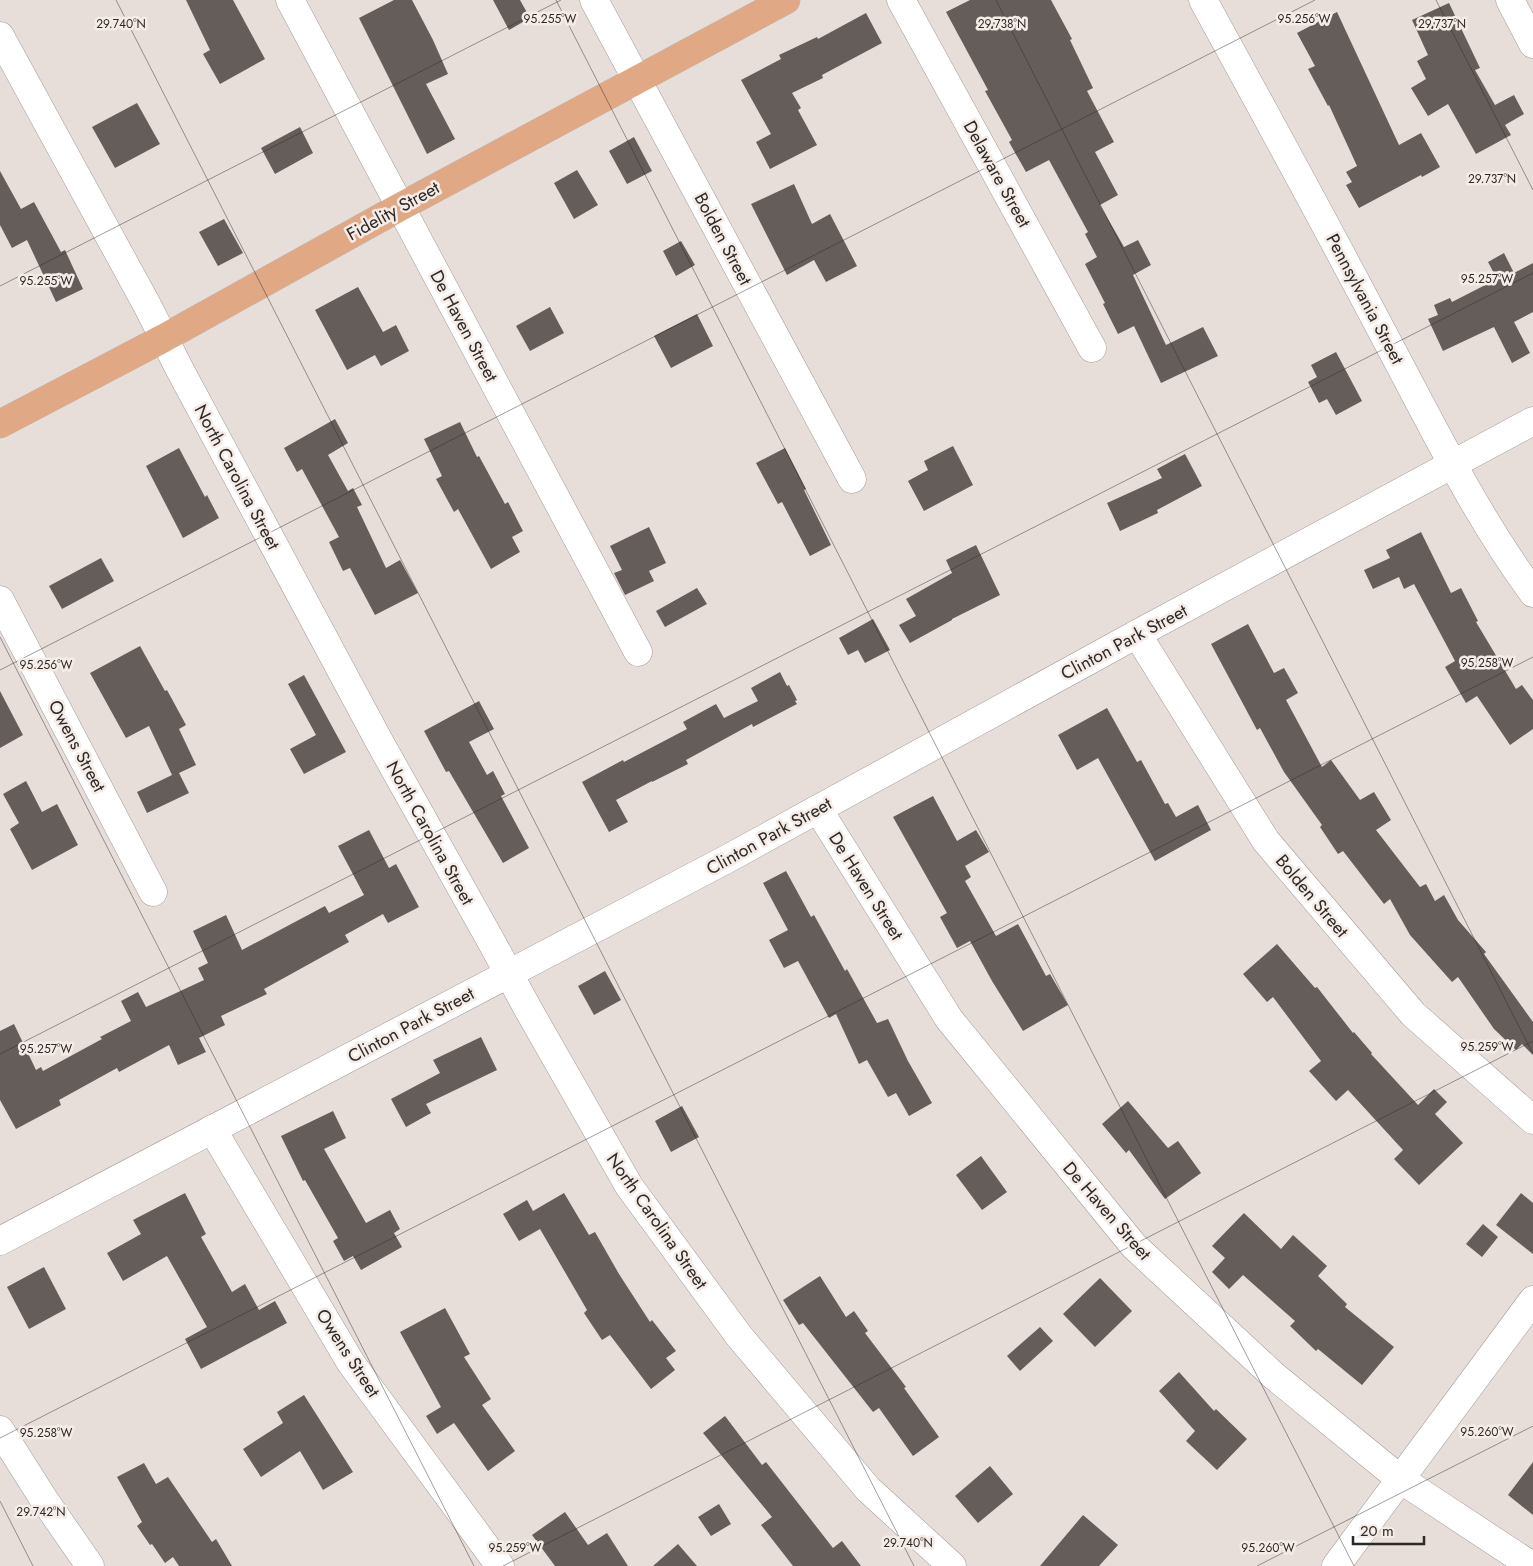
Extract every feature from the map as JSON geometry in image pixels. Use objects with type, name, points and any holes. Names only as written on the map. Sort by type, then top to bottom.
[{"type":"main road","name":"Fidelity Street","points":[[0,424],[164,338],[400,207],[786,0]]},
{"type":"street","name":"De Haven Street","points":[[290,0],[638,652]]},
{"type":"street","name":"Bolden Street","points":[[594,0],[852,479]]},
{"type":"street","name":"Delaware Street","points":[[901,0],[1092,348]]},
{"type":"street","name":"Pennsylvania Street","points":[[1204,0],[1453,464],[1517,572],[1533,593]]},
{"type":"street","points":[[1510,0],[1533,44]]},
{"type":"street","name":"North Carolina Street","points":[[0,36],[379,741],[629,1186],[739,1336],[868,1490],[952,1566]]},
{"type":"street","name":"Clinton Park Street","points":[[0,1241],[718,864],[1137,634],[1533,421]]},
{"type":"street","name":"Owens Street","points":[[0,600],[153,892]]},
{"type":"street","name":"Bolden Street","points":[[1137,634],[1266,842],[1413,1014],[1533,1120]]},
{"type":"street","name":"De Haven Street","points":[[818,809],[949,1018],[1134,1246],[1273,1376],[1400,1478],[1532,1566]]},
{"type":"street","name":"Owens Street","points":[[212,1130],[351,1363],[500,1566]]},
{"type":"street","points":[[1336,1566],[1533,1300]]},
{"type":"street","points":[[0,1430],[43,1498],[90,1566]]},
{"type":"building","points":[[186,0],[233,0],[265,59],[220,84],[203,54],[210,50]]},
{"type":"building","points":[[394,0],[412,0],[448,74],[426,84],[455,139],[427,154],[359,18]]},
{"type":"building","points":[[493,0],[520,0],[530,18],[509,30]]},
{"type":"building","points":[[970,0],[1051,0],[1072,39],[1070,40],[1093,88],[1087,91],[1114,142],[1095,152],[1118,195],[1100,205],[1124,247],[1138,240],[1151,265],[1133,275],[1166,345],[1203,327],[1218,356],[1161,383],[1134,326],[1118,334],[1085,264],[1097,257],[1085,234],[1088,232],[1049,160],[1026,172],[1009,142],[1012,140],[985,91],[988,90],[946,12]]},
{"type":"building","points":[[1449,3],[1480,68],[1475,70],[1495,105],[1514,95],[1524,114],[1505,125],[1511,135],[1476,154],[1448,104],[1428,116],[1411,88],[1426,79],[1417,61],[1428,55],[1412,20]]},
{"type":"building","points":[[1337,12],[1399,145],[1421,133],[1440,167],[1359,208],[1346,185],[1352,182],[1346,172],[1357,166],[1329,105],[1308,69],[1315,66],[1297,33]]},
{"type":"building","points":[[866,13],[882,43],[822,75],[823,78],[792,93],[801,108],[798,110],[817,145],[770,169],[756,142],[771,134],[741,80],[781,59],[779,55],[817,37],[818,39]]},
{"type":"building","points":[[137,103],[160,144],[115,168],[92,127]]},
{"type":"building","points":[[300,127],[313,153],[275,174],[261,148]]},
{"type":"building","points":[[634,137],[652,171],[627,184],[609,151]]},
{"type":"building","points":[[577,170],[598,205],[574,219],[554,183]]},
{"type":"building","points":[[0,171],[21,209],[34,202],[61,252],[65,250],[83,289],[56,302],[27,240],[12,248],[0,225]]},
{"type":"building","points":[[794,184],[812,224],[830,214],[857,266],[826,282],[814,260],[787,275],[751,204]]},
{"type":"building","points":[[224,219],[243,253],[218,266],[199,232]]},
{"type":"building","points":[[681,241],[695,265],[676,276],[663,251]]},
{"type":"building","points":[[1504,253],[1514,273],[1533,263],[1533,312],[1514,322],[1530,353],[1512,363],[1494,327],[1443,351],[1428,319],[1438,315],[1434,305],[1450,298],[1452,302],[1497,279],[1488,262]]},
{"type":"building","points":[[358,287],[383,332],[396,325],[409,351],[381,366],[375,355],[347,370],[315,310]]},
{"type":"building","points":[[550,307],[564,333],[530,351],[516,326]]},
{"type":"building","points":[[697,314],[713,346],[671,368],[654,336]]},
{"type":"building","points":[[1336,352],[1362,401],[1336,415],[1327,399],[1319,403],[1308,382],[1317,377],[1311,365]]},
{"type":"building","points":[[335,419],[348,443],[328,455],[348,491],[353,488],[362,505],[357,507],[386,568],[400,560],[418,593],[375,615],[350,568],[343,571],[329,542],[339,537],[302,469],[297,472],[284,448]]},
{"type":"building","points":[[460,422],[477,457],[479,456],[505,504],[508,502],[523,531],[512,537],[520,552],[491,569],[458,509],[454,512],[436,479],[442,476],[424,439]]},
{"type":"building","points":[[953,446],[973,485],[924,511],[908,481],[928,470],[924,461]]},
{"type":"building","points":[[179,448],[205,497],[207,495],[219,518],[183,538],[146,466]]},
{"type":"building","points":[[785,448],[831,545],[810,556],[782,502],[778,504],[756,463]]},
{"type":"building","points":[[1185,454],[1202,486],[1157,510],[1158,513],[1120,531],[1107,503],[1162,478],[1157,469]]},
{"type":"building","points":[[649,527],[666,563],[649,571],[654,581],[625,595],[614,573],[622,570],[610,546]]},
{"type":"building","points":[[1421,532],[1451,593],[1461,588],[1478,621],[1476,622],[1516,689],[1522,685],[1533,700],[1533,729],[1510,745],[1477,696],[1466,703],[1445,667],[1455,661],[1414,584],[1404,589],[1399,577],[1373,589],[1364,570],[1390,558],[1386,550]]},
{"type":"building","points":[[976,545],[1000,595],[910,643],[899,625],[916,616],[906,599],[952,573],[946,560]]},
{"type":"building","points":[[101,558],[114,581],[62,609],[49,586]]},
{"type":"building","points":[[697,588],[707,604],[665,627],[656,611]]},
{"type":"building","points":[[873,619],[890,650],[865,663],[858,650],[848,655],[839,638]]},
{"type":"building","points":[[1248,624],[1274,673],[1284,668],[1298,693],[1286,700],[1322,767],[1331,760],[1360,800],[1374,792],[1391,820],[1376,830],[1420,887],[1426,884],[1435,901],[1444,895],[1458,920],[1486,952],[1484,954],[1533,1022],[1533,1055],[1522,1044],[1516,1050],[1494,1029],[1458,977],[1452,982],[1410,935],[1390,899],[1384,904],[1343,851],[1338,854],[1320,827],[1322,825],[1284,772],[1260,728],[1257,730],[1211,644]]},
{"type":"building","points":[[140,646],[186,725],[179,729],[196,765],[179,773],[189,793],[147,813],[137,792],[172,775],[149,726],[126,738],[90,673]]},
{"type":"building","points":[[780,672],[797,700],[795,701],[797,704],[753,727],[752,724],[686,760],[688,764],[616,800],[628,822],[609,832],[582,782],[687,729],[683,722],[716,704],[724,718],[758,701],[751,688]]},
{"type":"building","points":[[304,675],[346,752],[304,774],[290,749],[316,735],[288,684]]},
{"type":"building","points":[[0,691],[23,735],[0,748]]},
{"type":"building","points":[[479,701],[494,729],[469,742],[487,775],[493,771],[505,794],[501,796],[529,848],[503,863],[449,771],[446,772],[424,731]]},
{"type":"building","points":[[1107,708],[1137,762],[1141,760],[1165,804],[1168,803],[1176,817],[1198,805],[1211,830],[1155,861],[1098,758],[1077,770],[1058,735]]},
{"type":"building","points":[[26,781],[42,812],[57,804],[78,845],[32,870],[10,829],[19,823],[3,794]]},
{"type":"building","points":[[933,796],[957,841],[976,830],[989,852],[965,866],[971,877],[965,881],[996,936],[1018,924],[1046,976],[1050,974],[1068,1005],[1023,1031],[970,941],[957,948],[940,917],[947,913],[893,817]]},
{"type":"building","points":[[369,830],[389,868],[396,864],[419,907],[388,923],[383,914],[345,935],[349,942],[264,989],[267,994],[221,1016],[225,1025],[199,1038],[206,1052],[178,1065],[169,1045],[119,1072],[117,1068],[59,1100],[61,1105],[16,1129],[0,1100],[0,1031],[14,1024],[36,1070],[41,1067],[43,1071],[102,1039],[100,1037],[131,1021],[121,1001],[138,992],[146,1007],[204,980],[198,968],[208,963],[193,931],[226,915],[242,950],[325,906],[329,913],[364,895],[338,846]]},
{"type":"building","points":[[786,871],[811,917],[814,915],[877,1023],[888,1019],[908,1061],[932,1103],[909,1116],[896,1093],[888,1097],[867,1060],[859,1064],[836,1014],[829,1018],[798,961],[784,968],[769,940],[788,930],[763,883]]},
{"type":"building","points":[[1277,944],[1315,988],[1317,987],[1353,1033],[1418,1105],[1434,1089],[1447,1102],[1435,1114],[1463,1143],[1419,1185],[1394,1159],[1403,1150],[1348,1090],[1336,1101],[1309,1071],[1321,1061],[1273,997],[1267,1002],[1243,974]]},
{"type":"building","points":[[605,971],[621,1000],[594,1015],[578,986]]},
{"type":"building","points":[[481,1037],[497,1070],[426,1104],[431,1113],[406,1127],[391,1099],[440,1073],[433,1060]]},
{"type":"building","points":[[1128,1101],[1168,1148],[1178,1141],[1201,1173],[1165,1199],[1129,1150],[1126,1153],[1102,1124]]},
{"type":"building","points":[[682,1106],[699,1137],[671,1152],[655,1121]]},
{"type":"building","points":[[333,1111],[346,1138],[324,1149],[366,1223],[390,1210],[400,1229],[394,1233],[402,1247],[361,1270],[353,1256],[344,1261],[333,1241],[338,1238],[305,1180],[303,1181],[281,1136]]},
{"type":"building","points":[[981,1156],[1007,1192],[982,1210],[956,1175]]},
{"type":"building","points":[[185,1193],[206,1234],[201,1237],[232,1292],[245,1284],[259,1310],[275,1301],[287,1323],[201,1369],[185,1339],[207,1327],[167,1256],[123,1281],[107,1253],[141,1234],[133,1220]]},
{"type":"building","points":[[564,1193],[589,1235],[595,1232],[650,1322],[652,1320],[676,1351],[666,1358],[675,1370],[651,1389],[610,1335],[602,1340],[584,1313],[587,1310],[540,1229],[519,1241],[503,1214],[527,1200],[533,1211]]},
{"type":"building","points":[[1521,1193],[1533,1203],[1533,1254],[1496,1225]]},
{"type":"building","points":[[1244,1213],[1281,1249],[1293,1235],[1327,1266],[1318,1276],[1347,1304],[1345,1307],[1394,1347],[1362,1385],[1318,1349],[1316,1351],[1290,1326],[1295,1321],[1243,1275],[1229,1289],[1212,1272],[1225,1258],[1212,1246]]},
{"type":"building","points":[[1483,1224],[1498,1237],[1482,1257],[1466,1244]]},
{"type":"building","points":[[44,1267],[66,1309],[29,1329],[7,1287]]},
{"type":"building","points":[[820,1276],[846,1317],[854,1311],[868,1331],[865,1333],[906,1387],[904,1388],[939,1437],[913,1456],[879,1408],[873,1412],[803,1323],[799,1325],[783,1300]]},
{"type":"building","points":[[1100,1278],[1132,1311],[1095,1347],[1063,1314]]},
{"type":"building","points":[[445,1308],[470,1354],[464,1357],[491,1399],[482,1405],[515,1451],[488,1471],[454,1423],[437,1434],[426,1416],[441,1407],[400,1332]]},
{"type":"building","points":[[1040,1327],[1053,1341],[1020,1371],[1007,1356]]},
{"type":"building","points":[[1179,1372],[1214,1411],[1216,1409],[1247,1439],[1217,1470],[1186,1441],[1195,1431],[1159,1391]]},
{"type":"building","points":[[304,1395],[353,1472],[323,1490],[300,1451],[261,1477],[243,1449],[283,1423],[277,1412]]},
{"type":"building","points":[[725,1416],[762,1465],[766,1462],[833,1548],[842,1541],[861,1566],[793,1566],[761,1525],[772,1517],[703,1433]]},
{"type":"building","points":[[1533,1462],[1533,1515],[1508,1495]]},
{"type":"building","points":[[144,1463],[156,1484],[168,1477],[212,1542],[216,1539],[232,1566],[179,1566],[173,1557],[165,1563],[137,1526],[142,1522],[117,1477]]},
{"type":"building","points":[[990,1466],[1013,1494],[978,1523],[955,1496]]},
{"type":"building","points":[[719,1504],[731,1524],[711,1536],[698,1517]]},
{"type":"building","points":[[565,1512],[588,1545],[607,1533],[628,1566],[555,1566],[532,1535]]},
{"type":"building","points":[[1083,1515],[1118,1545],[1099,1566],[1040,1566]]},
{"type":"building","points":[[678,1544],[697,1566],[653,1566]]}]
